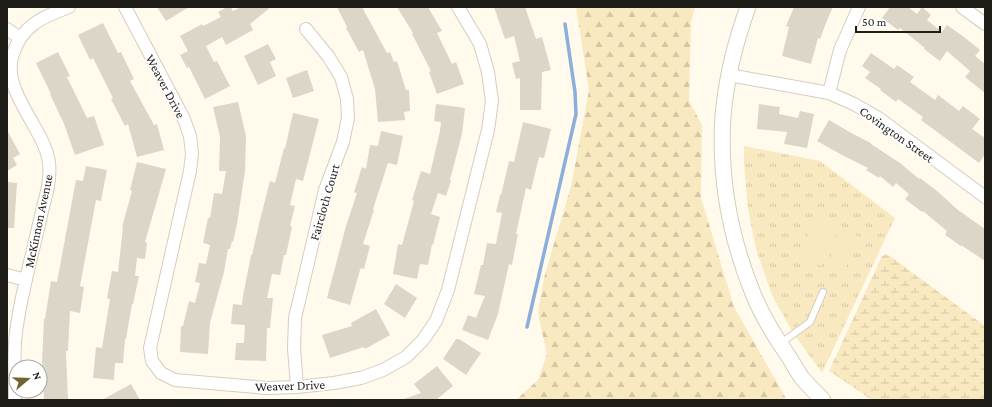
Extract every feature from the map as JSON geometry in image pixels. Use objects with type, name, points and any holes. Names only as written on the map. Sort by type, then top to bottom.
[{"type":"street","name":"McKinnon Avenue","points":[[15,400],[14,373],[16,334],[26,280],[49,184],[49,164],[44,144],[21,102],[15,87],[10,70],[12,54],[20,38],[30,26],[48,15],[69,7]]},
{"type":"street","name":"Weaver Drive","points":[[124,7],[184,119],[190,136],[192,154],[190,171],[150,348],[152,361],[161,373],[176,380],[267,388],[297,387],[334,383],[361,378],[383,370],[406,357],[423,340],[436,321],[448,290],[488,130],[492,101],[488,72],[480,44],[458,7]]},
{"type":"street","points":[[748,7],[737,41],[729,75],[723,116],[723,156],[728,206],[737,249],[753,292],[774,334],[802,378],[823,400]]},
{"type":"street","points":[[829,93],[840,50],[859,7]]},
{"type":"street","points":[[962,7],[985,24]]},
{"type":"street","points":[[7,29],[20,38]]},
{"type":"street","name":"Faircloth Court","points":[[297,387],[294,348],[294,318],[325,190],[343,142],[348,118],[347,99],[341,77],[328,56],[306,29]]},
{"type":"street","name":"Covington Street","points":[[729,75],[829,93],[854,104],[880,119],[985,197]]},
{"type":"street","points":[[7,275],[26,280]]},
{"type":"lane","points":[[780,344],[810,322],[823,292]]},
{"type":"green space","points":[[576,7],[695,7],[691,22],[689,101],[702,125],[701,198],[734,307],[787,400],[516,400],[538,380],[547,354],[538,314],[544,278],[571,186],[589,90]]},
{"type":"green space","points":[[744,146],[820,161],[895,218],[822,373],[793,333],[772,295],[756,249],[748,209]]},
{"type":"green space","points":[[817,215],[840,226],[821,266],[798,255]]},
{"type":"green space","points":[[843,230],[860,237],[843,274],[827,266]]},
{"type":"green space","points":[[887,254],[985,326],[985,400],[871,400],[829,371],[882,256]]},
{"type":"building","points":[[157,7],[189,7],[166,21]]},
{"type":"building","points":[[227,7],[231,7],[233,11],[241,7],[271,7],[250,24],[253,30],[226,45],[222,37],[206,46],[214,62],[217,61],[230,86],[205,99],[189,67],[187,68],[180,55],[188,51],[180,36],[202,24],[203,26],[221,17],[218,12]]},
{"type":"building","points":[[337,7],[362,7],[387,53],[390,52],[394,62],[397,61],[406,90],[409,90],[410,111],[404,112],[405,120],[378,122],[375,89],[363,50],[359,52]]},
{"type":"building","points":[[397,7],[428,7],[442,31],[437,33],[452,64],[456,62],[464,84],[437,94],[429,72],[431,71],[412,34],[413,33]]},
{"type":"building","points":[[494,7],[525,7],[536,39],[542,37],[551,70],[542,72],[541,110],[520,110],[520,78],[516,79],[512,63],[520,61],[514,36],[505,39]]},
{"type":"building","points":[[794,7],[833,7],[820,39],[818,38],[811,64],[782,56],[789,27],[786,26]]},
{"type":"building","points":[[890,7],[908,7],[917,14],[922,7],[931,15],[927,20],[942,32],[947,25],[980,50],[975,56],[985,64],[985,93],[965,77],[970,71],[947,51],[940,61],[900,28],[898,30],[882,18]]},
{"type":"building","points":[[103,23],[118,53],[121,52],[134,79],[130,81],[154,125],[157,124],[164,150],[137,157],[128,124],[125,126],[93,58],[90,60],[78,35]]},
{"type":"building","points":[[268,44],[276,59],[270,62],[276,76],[258,85],[244,56]]},
{"type":"building","points":[[58,52],[70,76],[67,77],[87,118],[94,116],[104,145],[75,155],[64,124],[36,63]]},
{"type":"building","points":[[871,53],[894,69],[897,65],[914,77],[910,82],[935,100],[938,95],[959,111],[963,106],[980,119],[972,129],[985,138],[985,154],[979,163],[921,120],[923,117],[898,99],[896,102],[865,78],[870,72],[862,66]]},
{"type":"building","points":[[307,70],[314,91],[293,98],[286,78]]},
{"type":"building","points":[[238,102],[246,136],[245,171],[233,242],[232,241],[230,249],[228,249],[224,272],[210,323],[208,354],[180,352],[181,326],[183,326],[189,301],[195,303],[200,283],[195,282],[199,263],[206,264],[210,245],[203,243],[208,218],[210,218],[214,193],[222,194],[226,171],[219,171],[220,137],[213,107]]},
{"type":"building","points":[[436,104],[465,108],[462,134],[450,180],[451,181],[446,196],[438,193],[431,214],[440,217],[433,245],[432,244],[428,265],[420,264],[417,279],[393,274],[398,244],[402,245],[414,201],[412,200],[421,171],[430,174],[441,122],[434,121]]},
{"type":"building","points":[[759,104],[780,107],[779,114],[798,118],[800,111],[814,114],[807,148],[784,144],[787,132],[757,129]]},
{"type":"building","points":[[293,113],[319,119],[303,181],[296,179],[290,205],[295,206],[290,226],[292,227],[280,275],[272,274],[267,298],[273,298],[270,328],[267,328],[266,361],[235,360],[236,343],[244,343],[245,325],[231,324],[233,304],[242,305],[251,255],[270,181],[275,183],[284,148],[285,149]]},
{"type":"building","points":[[829,120],[871,143],[900,163],[919,179],[920,178],[937,191],[958,210],[985,229],[985,261],[945,235],[947,231],[923,211],[922,212],[905,199],[909,194],[896,183],[893,187],[880,176],[879,178],[866,170],[868,168],[817,141]]},
{"type":"building","points":[[523,122],[551,129],[544,158],[539,157],[531,190],[526,188],[516,234],[518,234],[512,265],[509,264],[498,314],[488,340],[462,330],[468,315],[476,318],[485,296],[474,294],[481,265],[483,265],[487,243],[496,244],[502,213],[496,212],[509,161],[514,162]]},
{"type":"building","points":[[7,130],[20,154],[13,158],[17,165],[7,171]]},
{"type":"building","points":[[381,131],[403,136],[397,165],[388,163],[373,209],[374,210],[363,244],[370,246],[364,269],[361,268],[360,270],[350,305],[327,298],[346,226],[357,193],[354,192],[362,167],[366,169],[370,145],[378,146]]},
{"type":"building","points":[[137,162],[166,169],[145,242],[147,243],[145,259],[137,258],[135,276],[139,276],[125,339],[123,363],[115,363],[114,380],[93,378],[96,347],[102,348],[110,299],[107,298],[112,271],[118,272],[122,227],[132,191],[130,190]]},
{"type":"building","points":[[86,166],[107,170],[101,201],[96,200],[80,286],[84,287],[80,313],[70,311],[68,351],[66,351],[68,400],[44,400],[48,399],[48,359],[42,359],[44,319],[51,281],[57,282],[76,180],[83,181]]},
{"type":"building","points":[[7,182],[17,183],[14,228],[7,228]]},
{"type":"building","points":[[396,284],[417,298],[405,318],[384,304]]},
{"type":"building","points":[[376,309],[390,335],[365,349],[364,347],[330,358],[322,335],[352,326],[351,323]]},
{"type":"building","points":[[456,339],[459,339],[481,353],[466,375],[443,359]]},
{"type":"building","points":[[437,366],[453,386],[436,400],[405,400],[404,399],[421,393],[414,384]]},
{"type":"building","points":[[131,384],[140,400],[102,400]]},
{"type":"waterway","points":[[527,327],[576,114],[575,92],[565,24]]}]
